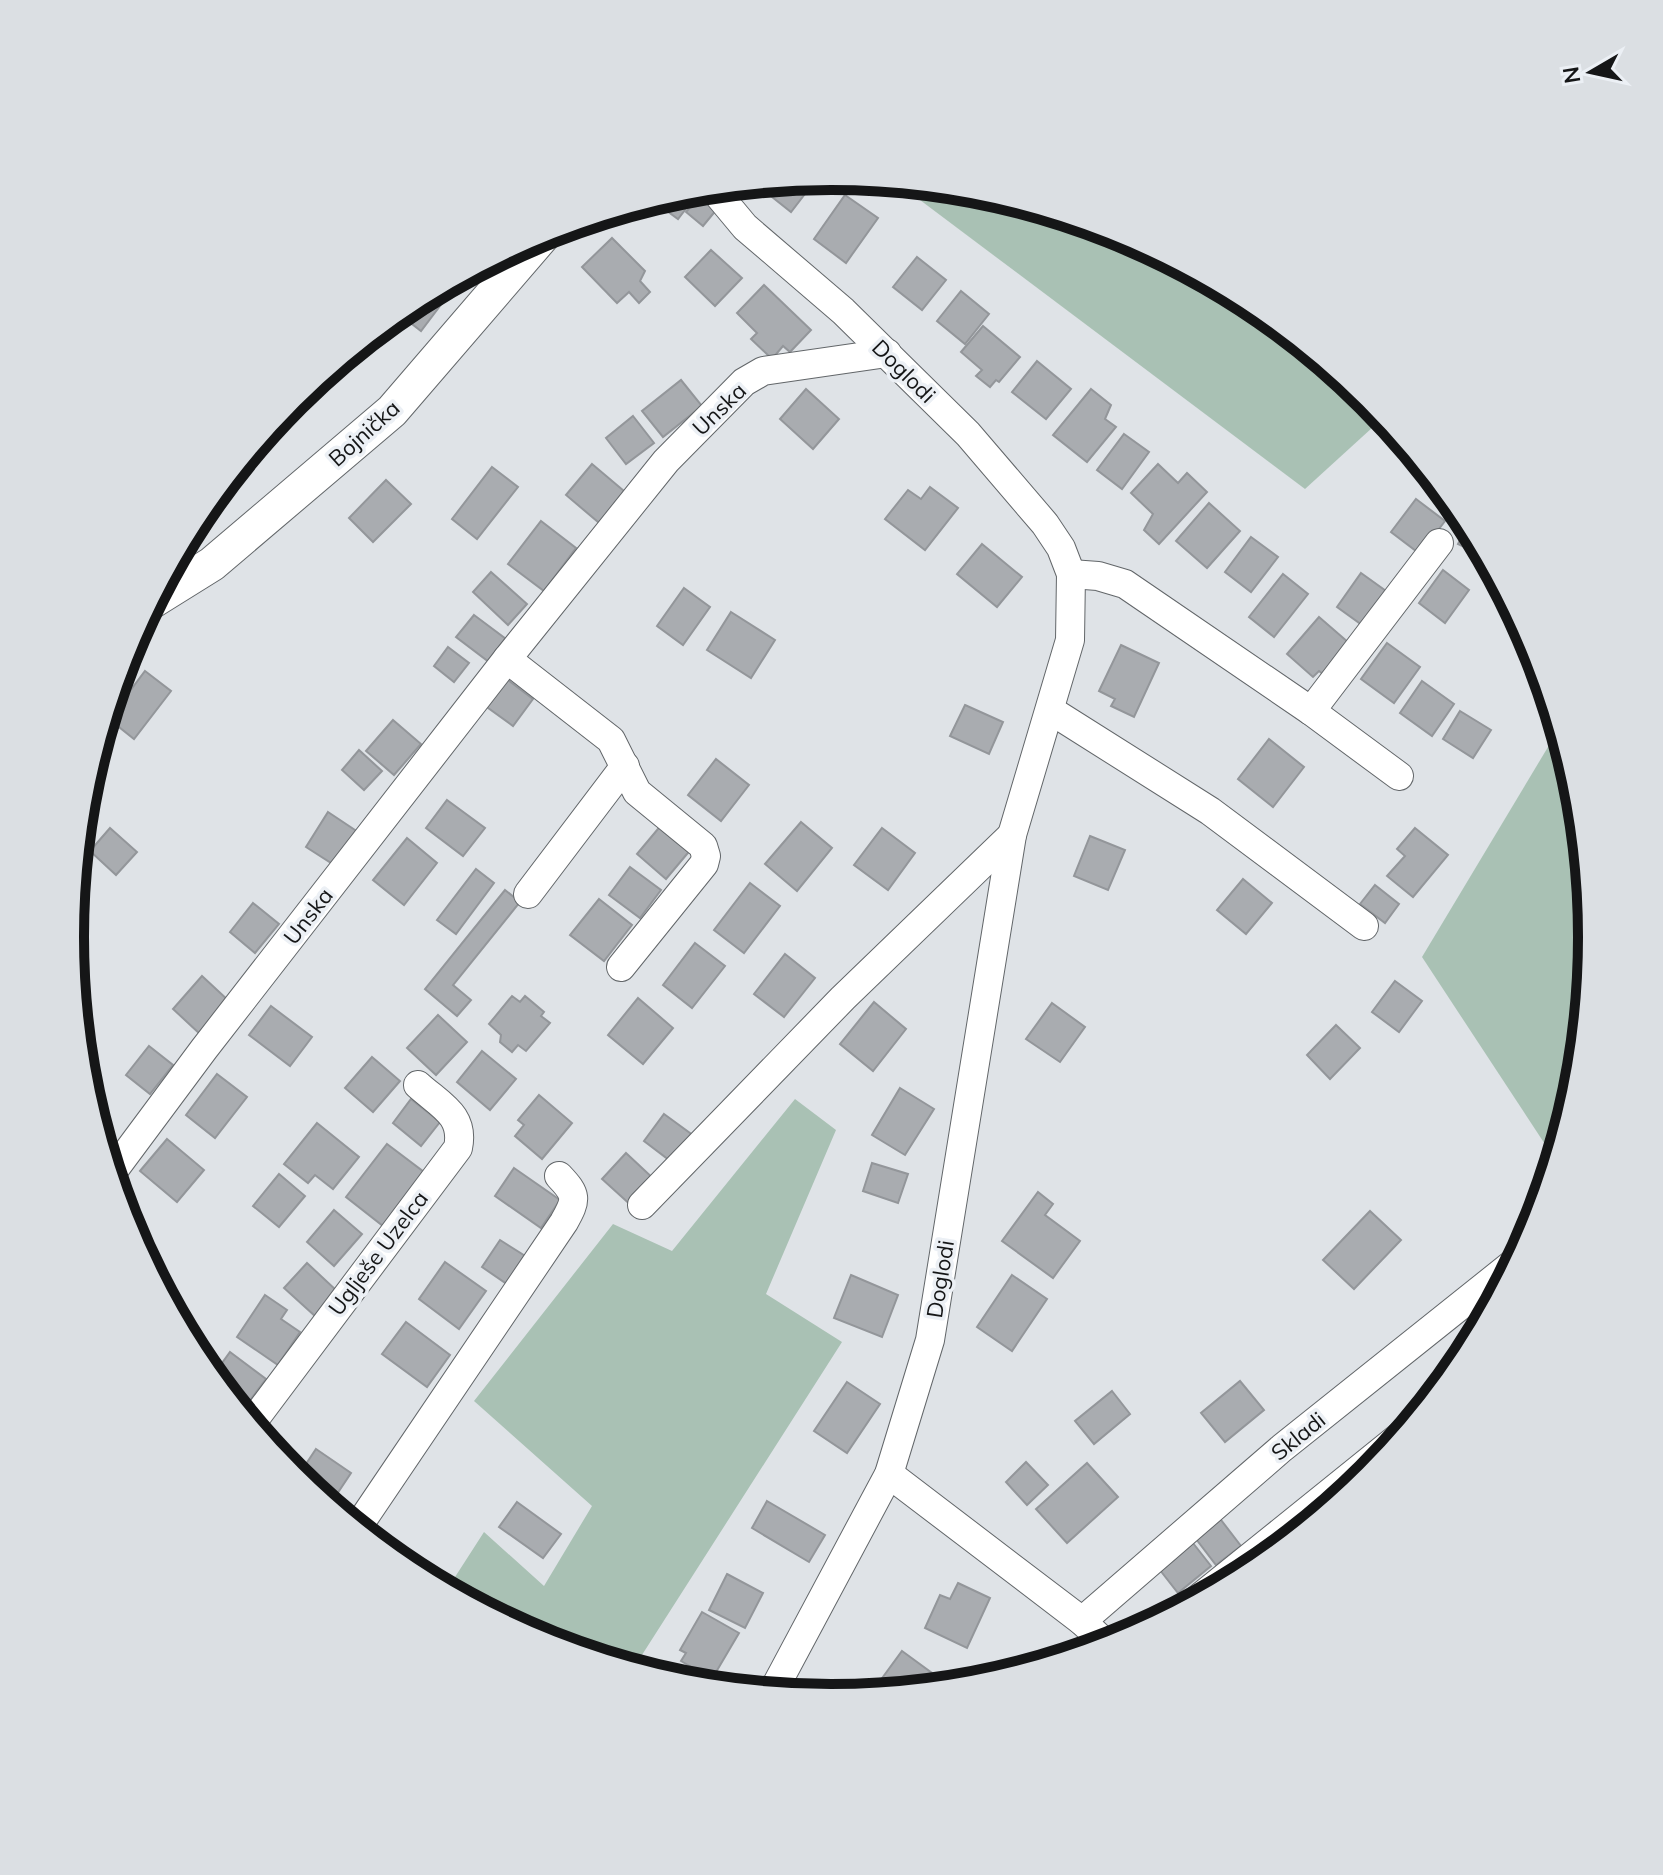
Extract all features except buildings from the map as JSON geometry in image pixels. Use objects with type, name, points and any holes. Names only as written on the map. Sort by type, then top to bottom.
[{"type":"main road","name":"Bojnička","points":[[170,590],[212,564],[392,411],[525,256]]},
{"type":"street","name":"Doglodi","points":[[721,198],[745,227],[843,311],[968,434],[1045,524],[1061,548],[1071,574],[1070,640],[1012,835],[930,1340],[889,1474],[778,1683]]},
{"type":"street","name":"Unska","points":[[119,1163],[507,659],[666,461],[744,382],[763,371],[887,353]]},
{"type":"street","points":[[1311,711],[1439,543]]},
{"type":"street","points":[[1071,574],[1098,576],[1125,584],[1311,711],[1399,776]]},
{"type":"street","points":[[507,659],[611,740],[637,792],[703,846],[706,856],[704,864],[621,967]]},
{"type":"street","points":[[1050,710],[1210,811],[1364,926]]},
{"type":"street","points":[[528,894],[625,766]]},
{"type":"street","points":[[642,1205],[843,998],[1012,835]]},
{"type":"street","name":"Uglješe Uzelca","points":[[257,1416],[458,1148],[461,1134],[457,1121],[418,1085]]},
{"type":"street","points":[[363,1520],[564,1222],[574,1204],[574,1197],[571,1188],[559,1176]]},
{"type":"street","name":"Skladi","points":[[1082,1621],[1282,1448],[1498,1276]]},
{"type":"street","points":[[889,1474],[1097,1636]]},
{"type":"street","points":[[1252,1556],[1342,1483]]},
{"type":"green space","points":[[913,195],[1025,215],[1118,247],[1205,290],[1287,344],[1375,425],[1305,489]]},
{"type":"green space","points":[[1553,739],[1573,840],[1579,938],[1573,1035],[1548,1149],[1422,957]]},
{"type":"green space","points":[[795,1099],[836,1130],[766,1294],[842,1342],[639,1660],[545,1628],[452,1581],[484,1532],[544,1586],[592,1506],[474,1401],[613,1224],[672,1251]]}]
